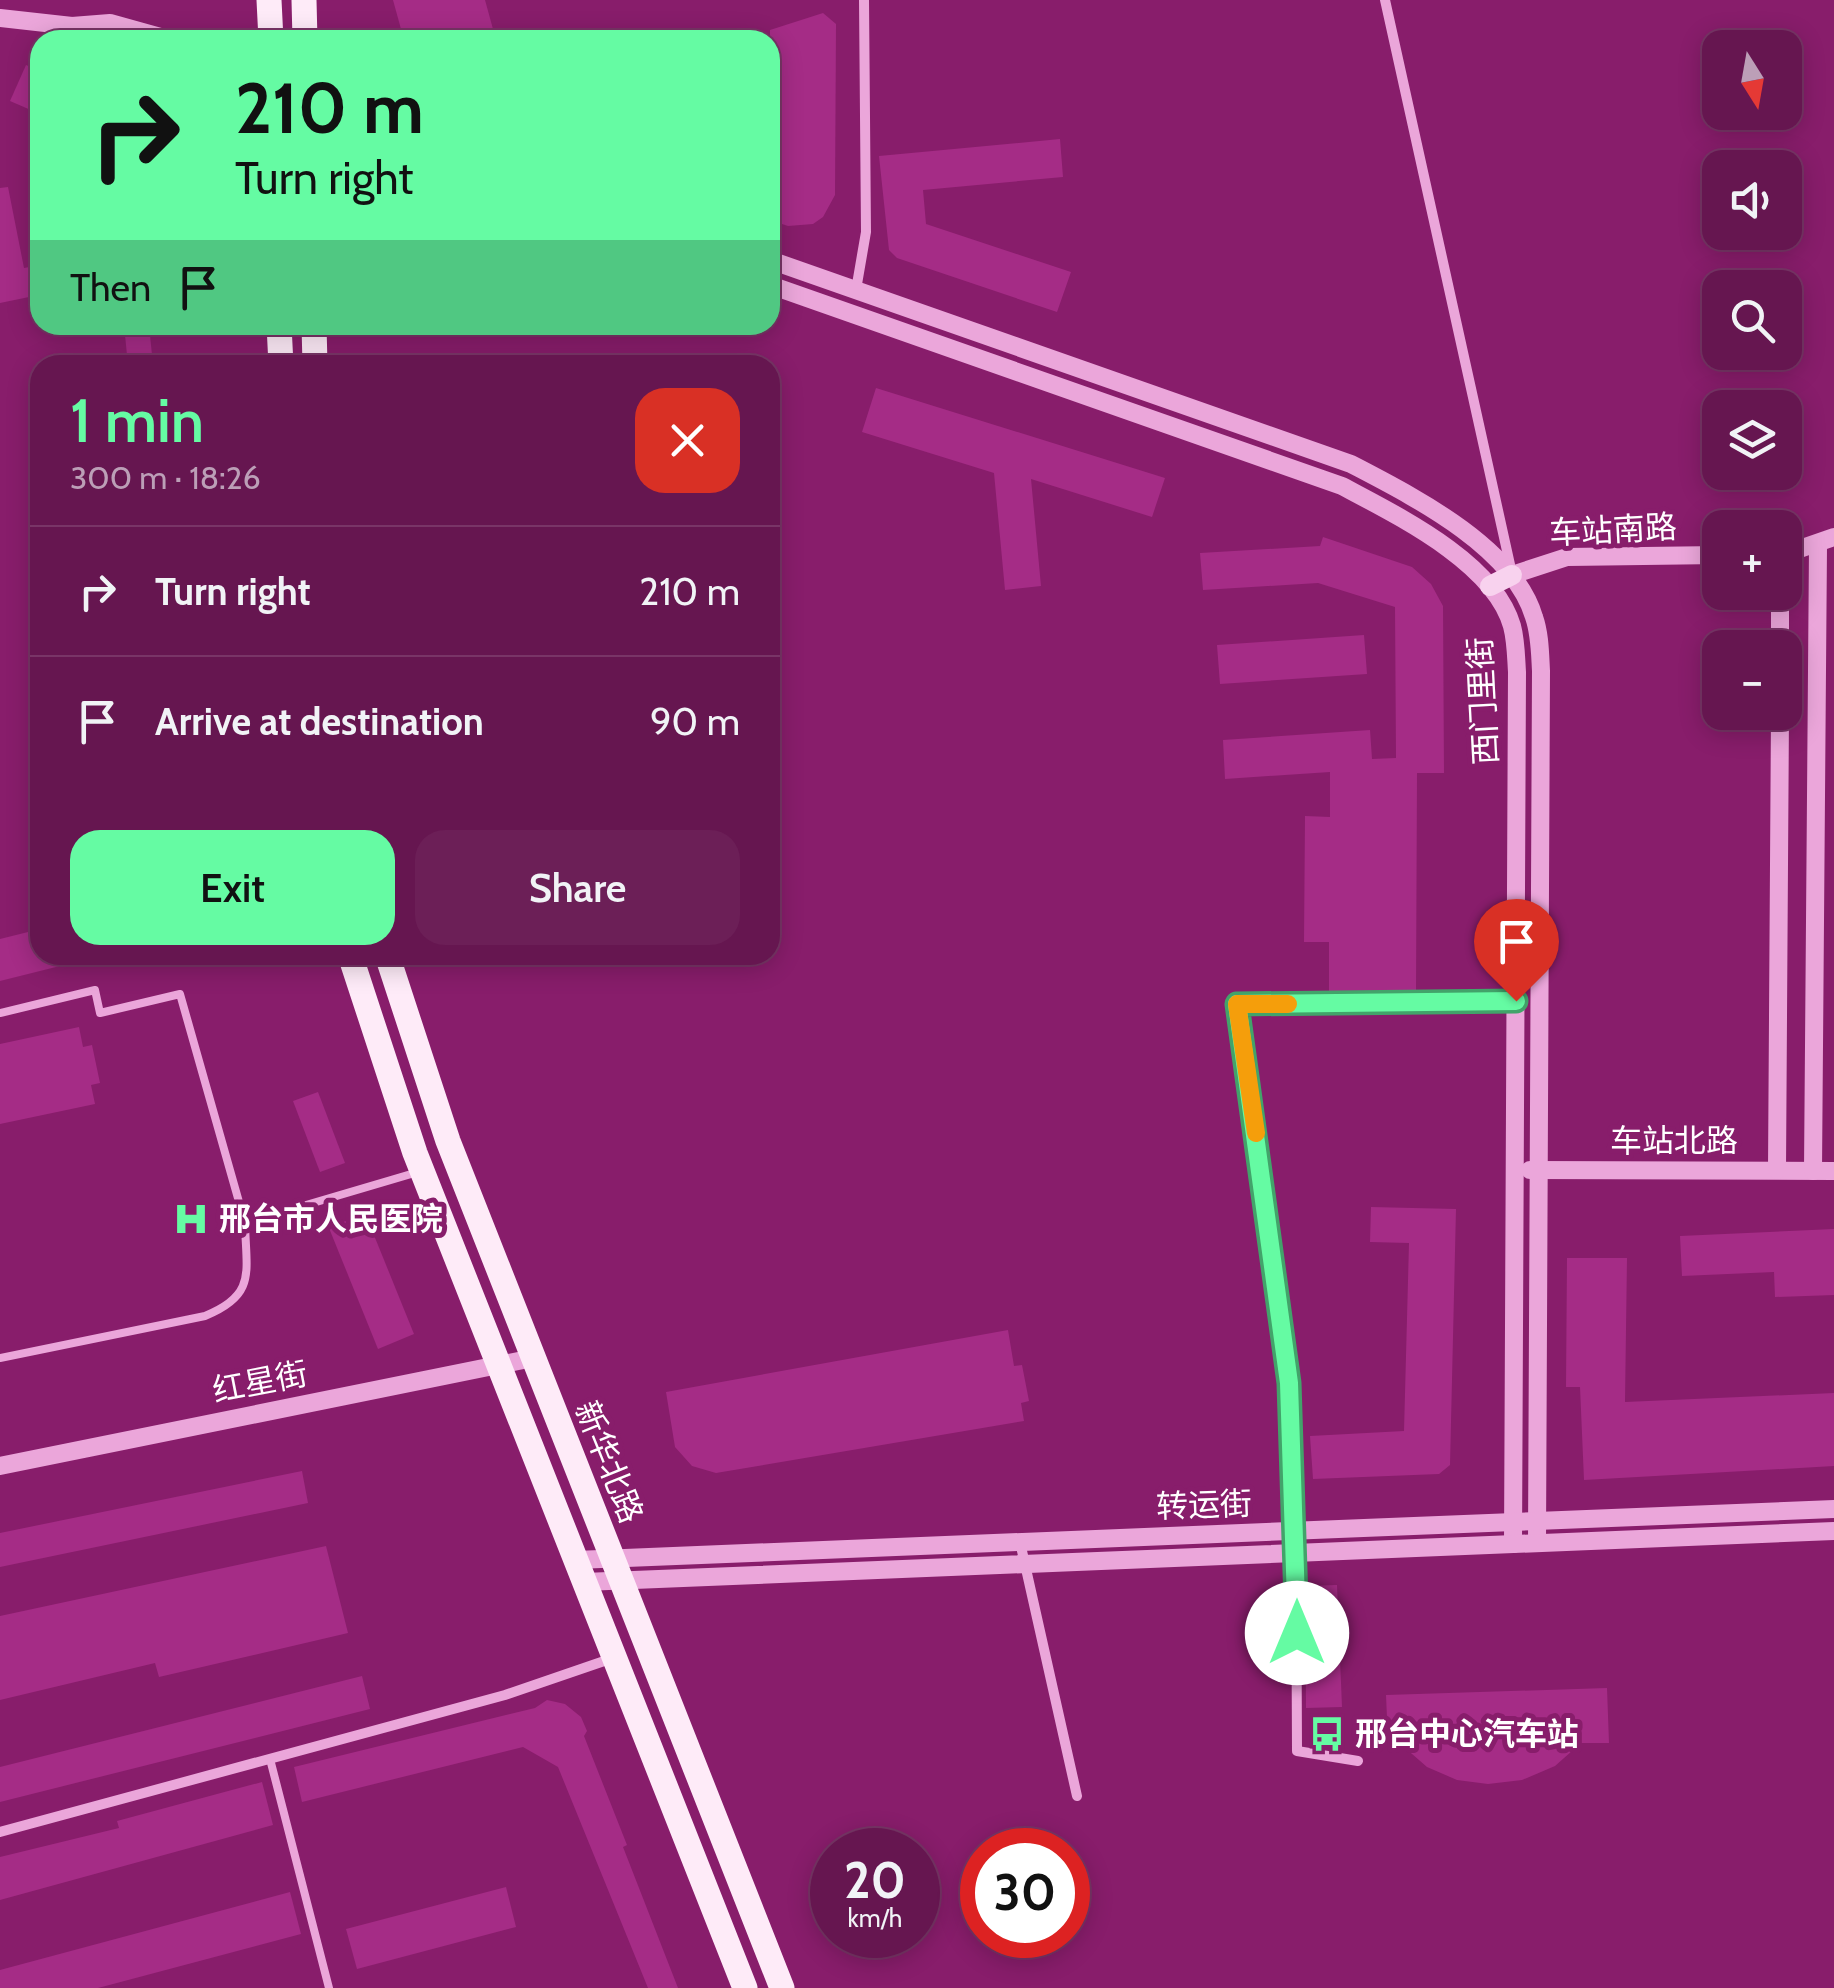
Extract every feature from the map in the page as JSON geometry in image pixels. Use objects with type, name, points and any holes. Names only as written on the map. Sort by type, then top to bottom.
[{"type":"main road","points":[[269,0],[270,30]]},
{"type":"main road","points":[[304,0],[305,30]]},
{"type":"main road","points":[[1490,586],[1512,575]]},
{"type":"main road","name":"新华北路","points":[[353,965],[422,1171],[745,1988]]},
{"type":"main road","name":"新华北路","points":[[390,965],[431,1098],[782,1988]]},
{"type":"street","points":[[856,290],[866,232],[864,0]]},
{"type":"street","points":[[1385,0],[1512,575],[1534,614],[1541,671],[1537,1543]]},
{"type":"street","points":[[0,18],[72,26],[110,23],[135,30]]},
{"type":"street","points":[[72,26],[80,30]]},
{"type":"street","points":[[780,263],[1351,464],[1427,504],[1512,575]]},
{"type":"street","name":"西门里街","points":[[780,289],[1342,486],[1414,524],[1490,586],[1511,622],[1517,672],[1513,1544]]},
{"type":"street","points":[[1802,549],[1826,542],[1813,1170]]},
{"type":"street","name":"车站南路","points":[[1512,575],[1567,556],[1702,556]]},
{"type":"street","points":[[1777,1170],[1780,730]]},
{"type":"street","points":[[1358,1761],[1298,1751],[1296,1531],[1280,1298],[1237,1004],[1516,1001]]},
{"type":"street","name":"车站北路","points":[[1515,1170],[1834,1170]]},
{"type":"street","name":"红星街","points":[[0,1466],[533,1358]]},
{"type":"street","name":"转运街","points":[[617,1570],[1020,1542],[1834,1509]]},
{"type":"street","name":"转运街","points":[[580,1571],[1026,1564],[1834,1531]]},
{"type":"street","points":[[1020,1542],[1076,1796]]},
{"type":"street","points":[[0,1832],[505,1695],[614,1658]]},
{"type":"lane","points":[[0,1013],[95,990],[100,1013],[180,994],[245,1223],[246,1278],[235,1302],[205,1316],[0,1358]]},
{"type":"lane","points":[[245,1223],[422,1171]]},
{"type":"lane","points":[[270,1759],[329,1988]]},
{"type":"building","points":[[393,0],[485,0],[493,30],[401,30]]},
{"type":"building","points":[[823,13],[836,24],[835,195],[823,217],[813,224],[780,223],[780,30],[770,30]]},
{"type":"building","points":[[26,65],[30,67],[30,110],[10,101]]},
{"type":"building","points":[[1060,139],[1063,177],[923,190],[926,224],[1071,272],[1057,312],[897,258],[889,250],[879,156]]},
{"type":"building","points":[[8,187],[24,268],[30,267],[30,295],[0,303],[0,188]]},
{"type":"building","points":[[125,335],[150,335],[152,355],[127,355]]},
{"type":"building","points":[[876,388],[1165,478],[1152,517],[1031,479],[1041,586],[1005,590],[994,473],[862,432]]},
{"type":"building","points":[[1323,537],[1412,567],[1431,584],[1443,606],[1444,773],[1417,773],[1416,993],[1329,994],[1329,942],[1304,942],[1305,816],[1330,817],[1330,772],[1225,779],[1223,740],[1370,730],[1372,759],[1396,758],[1395,607],[1318,583],[1203,590],[1200,553],[1320,546]]},
{"type":"building","points":[[1364,635],[1367,674],[1220,684],[1217,645]]},
{"type":"building","points":[[30,932],[30,965],[64,965],[0,981],[0,939]]},
{"type":"building","points":[[79,1027],[83,1047],[92,1045],[100,1083],[91,1085],[95,1104],[0,1124],[0,1044]]},
{"type":"building","points":[[318,1092],[345,1163],[320,1172],[293,1101]]},
{"type":"building","points":[[1371,1207],[1456,1209],[1450,1465],[1439,1474],[1313,1479],[1310,1436],[1404,1431],[1409,1243],[1370,1242]]},
{"type":"building","points":[[365,1213],[414,1334],[378,1349],[329,1228]]},
{"type":"building","points":[[1834,1229],[1834,1295],[1775,1297],[1774,1272],[1682,1276],[1680,1236]]},
{"type":"building","points":[[1567,1258],[1627,1258],[1625,1402],[1834,1393],[1834,1466],[1584,1480],[1580,1387],[1566,1387]]},
{"type":"building","points":[[1008,1330],[1014,1366],[1022,1365],[1029,1401],[1021,1403],[1024,1421],[716,1473],[692,1466],[675,1447],[666,1392]]},
{"type":"building","points":[[302,1471],[308,1503],[0,1567],[0,1533]]},
{"type":"building","points":[[326,1546],[348,1633],[159,1677],[155,1663],[0,1700],[0,1616]]},
{"type":"building","points":[[1337,1585],[1342,1707],[1306,1708],[1305,1586]]},
{"type":"building","points":[[362,1676],[370,1709],[0,1802],[0,1767]]},
{"type":"building","points":[[1607,1688],[1609,1743],[1581,1743],[1555,1766],[1522,1780],[1488,1784],[1457,1780],[1427,1767],[1396,1740],[1388,1741],[1386,1695]]},
{"type":"building","points":[[547,1700],[565,1704],[581,1717],[587,1731],[584,1736],[627,1845],[623,1847],[678,1988],[648,1988],[558,1767],[523,1747],[302,1802],[294,1767],[535,1708]]},
{"type":"building","points":[[262,1782],[273,1825],[0,1900],[0,1857],[119,1828],[117,1821]]},
{"type":"building","points":[[506,1887],[516,1927],[357,1969],[346,1929]]},
{"type":"building","points":[[290,1892],[301,1934],[98,1988],[0,1988],[0,1970]]},
{"type":"slow traffic","points":[[1256,1133],[1237,1004],[1288,1004]]},
{"type":"place","name":"邢台市人民医院","points":[[191,1219]]},
{"type":"place","name":"邢台中心汽车站","points":[[1327,1734]]},
{"type":"route","points":[[1297,1633],[1289,1383],[1274,1248],[1237,1004],[1516,1001]]}]
